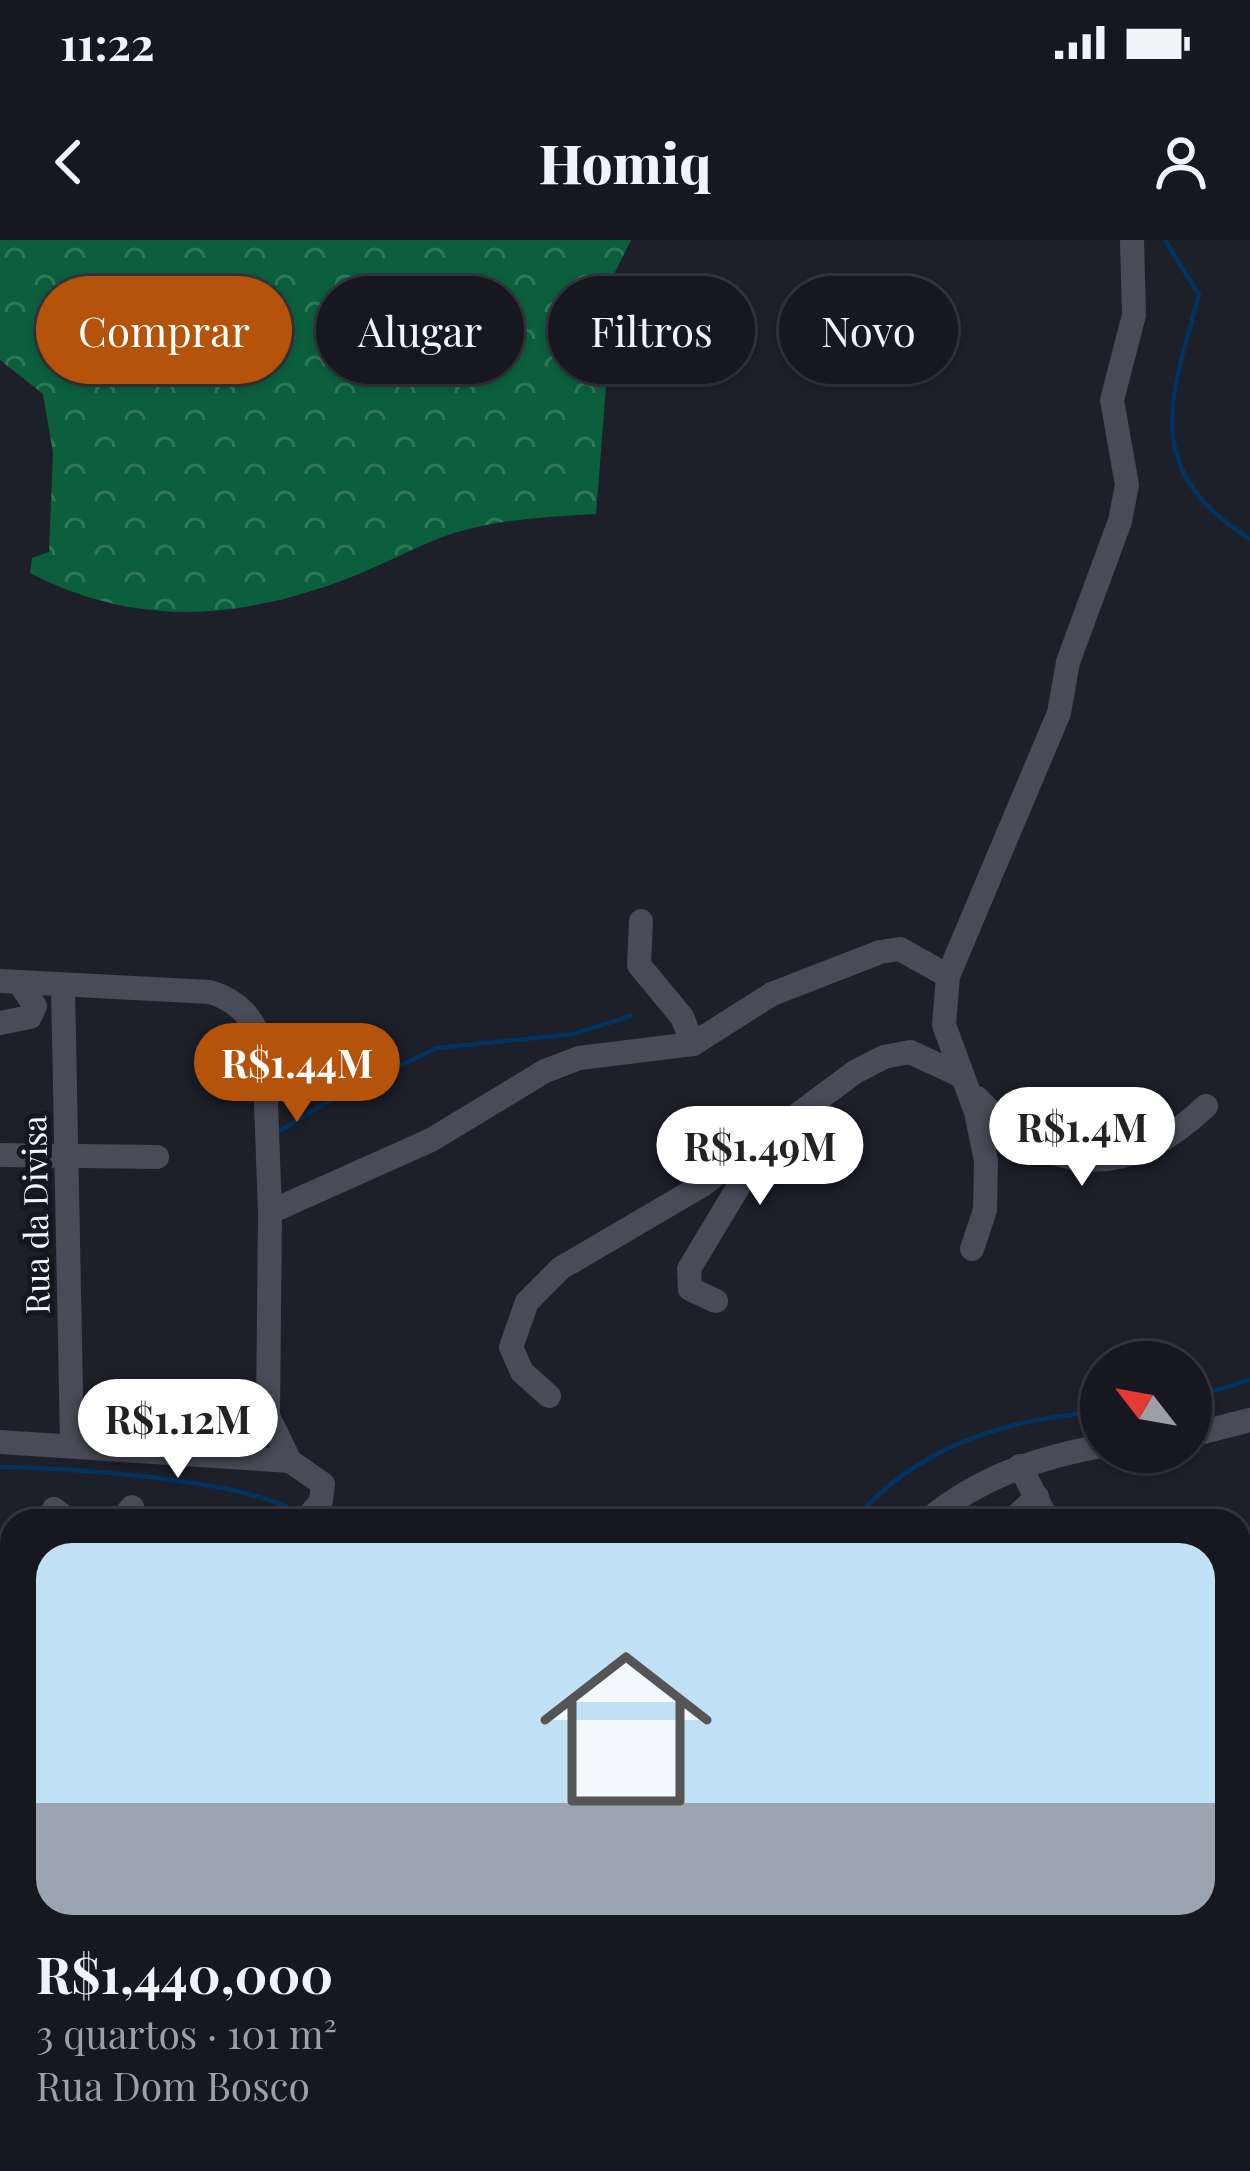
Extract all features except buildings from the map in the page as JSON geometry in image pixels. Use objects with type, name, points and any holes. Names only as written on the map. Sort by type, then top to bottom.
[{"type":"street","points":[[972,1249],[982,1227],[987,1173],[982,1133],[944,1025],[948,976],[1060,713],[1068,662],[1120,521],[1126,485],[1112,400],[1134,316],[1132,240]]},
{"type":"street","points":[[641,921],[639,965],[682,1017],[693,1044]]},
{"type":"street","points":[[270,1212],[431,1140],[545,1071],[579,1058],[693,1044],[772,994],[880,952],[900,949],[948,976]]},
{"type":"street","name":"Rua da Divisa","points":[[63,986],[72,1443]]},
{"type":"street","points":[[12,989],[165,986],[230,998],[245,1012],[264,1050],[270,1212],[266,1394],[273,1432],[290,1461]]},
{"type":"street","points":[[0,1023],[30,1017],[35,1006],[12,989]]},
{"type":"street","points":[[549,1396],[522,1372],[511,1347],[527,1302],[561,1268],[701,1186],[855,1072],[898,1052],[923,1056],[965,1082],[996,1120],[1031,1145],[1091,1160],[1150,1151],[1206,1106]]},
{"type":"street","points":[[716,1301],[690,1289],[689,1269],[774,1129]]},
{"type":"street","points":[[0,1155],[157,1156]]},
{"type":"street","points":[[1212,1430],[1250,1420]]},
{"type":"street","points":[[0,1442],[72,1443],[290,1461],[319,1478],[324,1488],[314,1509]]},
{"type":"street","points":[[942,1509],[1020,1466],[1080,1451]]},
{"type":"street","points":[[1020,1466],[1042,1509]]},
{"type":"street","points":[[1024,1509],[1037,1497]]},
{"type":"green space","points":[[0,240],[631,240],[615,276],[548,276],[548,384],[606,384],[596,514],[469,529],[362,573],[267,603],[188,612],[149,610],[70,591],[30,573],[32,558],[49,552],[53,453],[43,394],[0,360]]},
{"type":"waterway","points":[[1165,240],[1199,295],[1174,399],[1172,429],[1178,458],[1191,486],[1215,513],[1250,539]]},
{"type":"waterway","points":[[278,1132],[337,1096],[437,1048],[573,1034],[631,1016]]},
{"type":"waterway","points":[[1212,1392],[1250,1380]]},
{"type":"waterway","points":[[865,1509],[905,1474],[965,1441],[1031,1421],[1080,1414]]},
{"type":"waterway","points":[[0,1467],[199,1484],[289,1509]]}]
